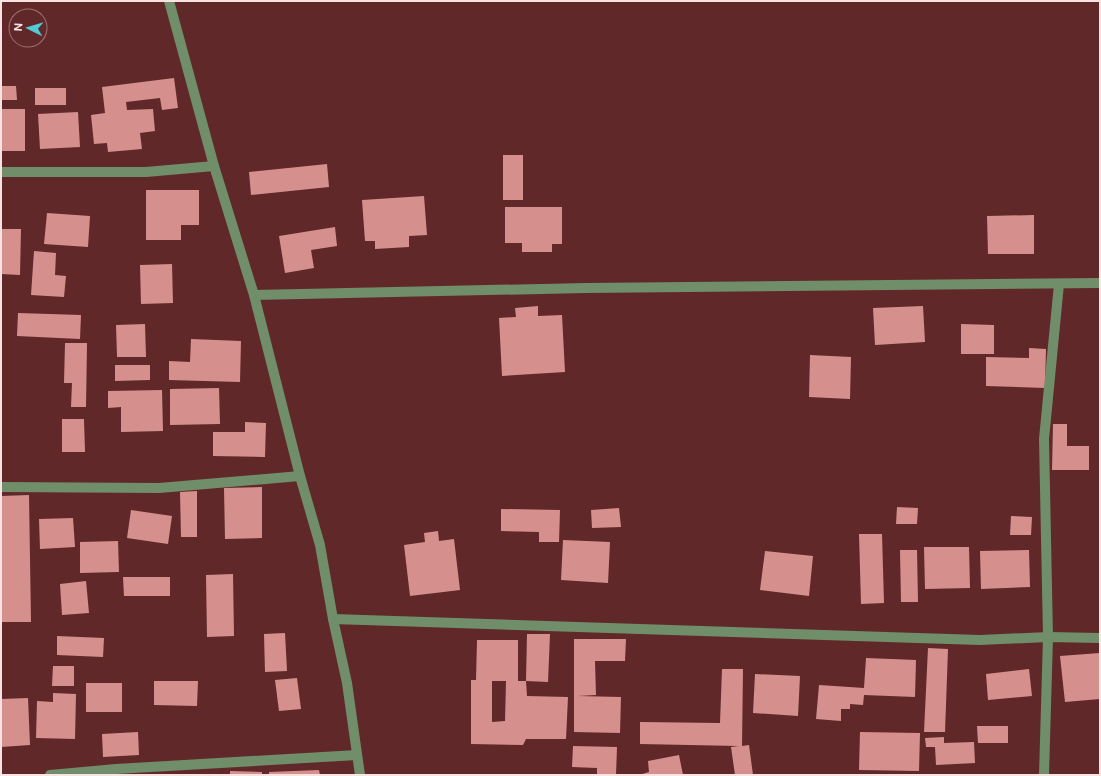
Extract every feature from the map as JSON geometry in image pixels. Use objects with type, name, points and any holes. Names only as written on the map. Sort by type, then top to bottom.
[{"type":"street","points":[[169,1],[214,166],[254,295],[300,476],[320,545],[333,619],[348,683],[360,775]]},
{"type":"street","points":[[1,172],[146,172],[214,166]]},
{"type":"street","points":[[254,295],[578,288],[1100,283]]},
{"type":"street","points":[[1044,775],[1048,637],[1044,439],[1059,284]]},
{"type":"street","points":[[1,487],[159,488],[300,476]]},
{"type":"street","points":[[333,619],[980,640],[1048,637],[1100,638]]},
{"type":"street","points":[[50,775],[116,769],[357,755]]},
{"type":"building","points":[[174,78],[178,108],[162,110],[160,98],[126,102],[127,110],[153,109],[155,131],[140,133],[142,149],[108,152],[107,143],[94,144],[91,115],[105,113],[102,87]]},
{"type":"building","points":[[1,86],[16,86],[17,100],[1,100]]},
{"type":"building","points":[[35,88],[66,88],[66,105],[35,105]]},
{"type":"building","points":[[1,109],[25,109],[25,151],[1,151]]},
{"type":"building","points":[[78,112],[80,147],[40,149],[38,114]]},
{"type":"building","points":[[503,155],[523,155],[523,200],[503,200]]},
{"type":"building","points":[[327,164],[329,187],[251,195],[249,172]]},
{"type":"building","points":[[146,190],[199,190],[199,225],[181,225],[181,240],[146,240]]},
{"type":"building","points":[[424,196],[427,235],[409,236],[409,247],[375,249],[375,241],[365,241],[362,200]]},
{"type":"building","points":[[505,207],[562,207],[562,244],[552,244],[552,252],[522,252],[522,243],[505,243]]},
{"type":"building","points":[[47,213],[90,216],[88,247],[44,244]]},
{"type":"building","points":[[1034,215],[1034,254],[988,254],[987,216]]},
{"type":"building","points":[[335,227],[337,246],[311,250],[314,268],[285,273],[279,236]]},
{"type":"building","points":[[1,229],[21,229],[20,275],[1,274]]},
{"type":"building","points":[[34,251],[56,253],[55,275],[66,276],[64,297],[31,295]]},
{"type":"building","points":[[172,264],[173,303],[141,304],[140,265]]},
{"type":"building","points":[[538,306],[538,316],[562,315],[565,372],[502,376],[499,318],[516,317],[515,308]]},
{"type":"building","points":[[923,306],[925,342],[875,345],[873,308]]},
{"type":"building","points":[[18,313],[81,315],[80,339],[17,336]]},
{"type":"building","points":[[145,324],[146,357],[117,357],[116,325]]},
{"type":"building","points":[[961,324],[994,325],[994,354],[961,354]]},
{"type":"building","points":[[191,339],[241,341],[240,382],[169,380],[169,361],[190,362]]},
{"type":"building","points":[[65,343],[87,343],[86,407],[71,407],[72,383],[64,383]]},
{"type":"building","points":[[1029,348],[1046,349],[1045,388],[986,386],[986,357],[1029,358]]},
{"type":"building","points":[[810,355],[851,357],[850,399],[809,397]]},
{"type":"building","points":[[115,365],[150,365],[150,380],[115,381]]},
{"type":"building","points":[[219,388],[220,424],[170,425],[170,389]]},
{"type":"building","points":[[162,390],[163,431],[121,432],[121,407],[108,408],[108,391]]},
{"type":"building","points":[[62,419],[84,419],[85,452],[62,452]]},
{"type":"building","points":[[245,422],[266,423],[265,457],[213,456],[213,432],[245,432]]},
{"type":"building","points":[[1053,424],[1067,424],[1067,446],[1089,446],[1089,470],[1052,470]]},
{"type":"building","points":[[262,487],[262,538],[225,539],[224,488]]},
{"type":"building","points":[[197,491],[197,537],[181,537],[180,492]]},
{"type":"building","points":[[29,495],[31,622],[1,622],[1,496]]},
{"type":"building","points":[[897,507],[918,508],[917,524],[896,524]]},
{"type":"building","points":[[619,508],[621,527],[592,528],[591,510]]},
{"type":"building","points":[[501,509],[560,510],[559,542],[539,542],[539,532],[501,531]]},
{"type":"building","points":[[131,510],[172,516],[168,544],[127,538]]},
{"type":"building","points":[[1011,516],[1032,517],[1031,535],[1010,535]]},
{"type":"building","points":[[73,518],[75,547],[40,549],[39,519]]},
{"type":"building","points":[[438,531],[439,541],[454,539],[460,590],[410,596],[404,545],[425,542],[424,533]]},
{"type":"building","points":[[859,534],[882,534],[884,603],[861,604]]},
{"type":"building","points":[[563,540],[610,542],[608,583],[561,580]]},
{"type":"building","points":[[118,541],[119,572],[80,573],[80,542]]},
{"type":"building","points":[[924,547],[969,547],[970,588],[925,589]]},
{"type":"building","points":[[900,550],[917,550],[918,602],[901,602]]},
{"type":"building","points":[[1029,550],[1030,587],[981,589],[980,551]]},
{"type":"building","points":[[765,551],[813,556],[809,596],[760,590]]},
{"type":"building","points":[[233,574],[234,636],[207,637],[206,575]]},
{"type":"building","points":[[123,577],[170,577],[170,596],[124,596]]},
{"type":"building","points":[[86,581],[89,613],[62,615],[60,584]]},
{"type":"building","points":[[285,633],[287,671],[265,672],[264,634]]},
{"type":"building","points":[[527,634],[550,634],[548,682],[526,681]]},
{"type":"building","points":[[57,636],[104,638],[103,657],[57,655]]},
{"type":"building","points":[[574,639],[626,639],[625,661],[595,661],[596,695],[578,696],[621,697],[620,733],[574,732]]},
{"type":"building","points":[[477,640],[518,640],[518,681],[526,681],[527,696],[568,697],[566,739],[526,739],[523,745],[471,744],[471,680],[476,680]],"holes":[[[492,681],[506,681],[505,721],[492,722]]]},
{"type":"building","points":[[928,648],[948,649],[945,732],[924,732]]},
{"type":"building","points":[[1100,653],[1100,699],[1065,702],[1060,656]]},
{"type":"building","points":[[866,658],[916,660],[915,697],[864,695],[863,705],[850,704],[850,709],[841,709],[841,721],[816,719],[819,685],[864,688]]},
{"type":"building","points":[[53,666],[74,666],[74,686],[52,686]]},
{"type":"building","points":[[722,669],[743,669],[742,746],[749,745],[753,775],[735,775],[731,747],[739,746],[640,744],[640,722],[720,723]]},
{"type":"building","points":[[1029,669],[1032,696],[988,700],[986,674]]},
{"type":"building","points":[[755,674],[800,676],[798,716],[753,713]]},
{"type":"building","points":[[297,678],[301,709],[279,711],[275,680]]},
{"type":"building","points":[[154,681],[198,681],[197,706],[154,705]]},
{"type":"building","points":[[86,683],[122,683],[122,712],[86,712]]},
{"type":"building","points":[[53,693],[76,694],[75,739],[36,738],[37,701],[53,702]]},
{"type":"building","points":[[28,698],[30,745],[1,747],[1,699]]},
{"type":"building","points":[[977,726],[1008,726],[1008,743],[978,743]]},
{"type":"building","points":[[138,732],[139,755],[103,757],[102,734]]},
{"type":"building","points":[[860,732],[920,733],[919,771],[859,770]]},
{"type":"building","points":[[944,737],[944,743],[974,742],[975,763],[936,765],[935,747],[926,747],[925,738]]},
{"type":"building","points":[[573,746],[617,747],[616,775],[597,775],[597,768],[572,767]]},
{"type":"building","points":[[679,755],[683,775],[639,775],[649,772],[648,761]]},
{"type":"building","points":[[319,770],[320,775],[269,775],[269,772]]},
{"type":"building","points":[[230,771],[262,772],[262,775],[230,775]]}]
